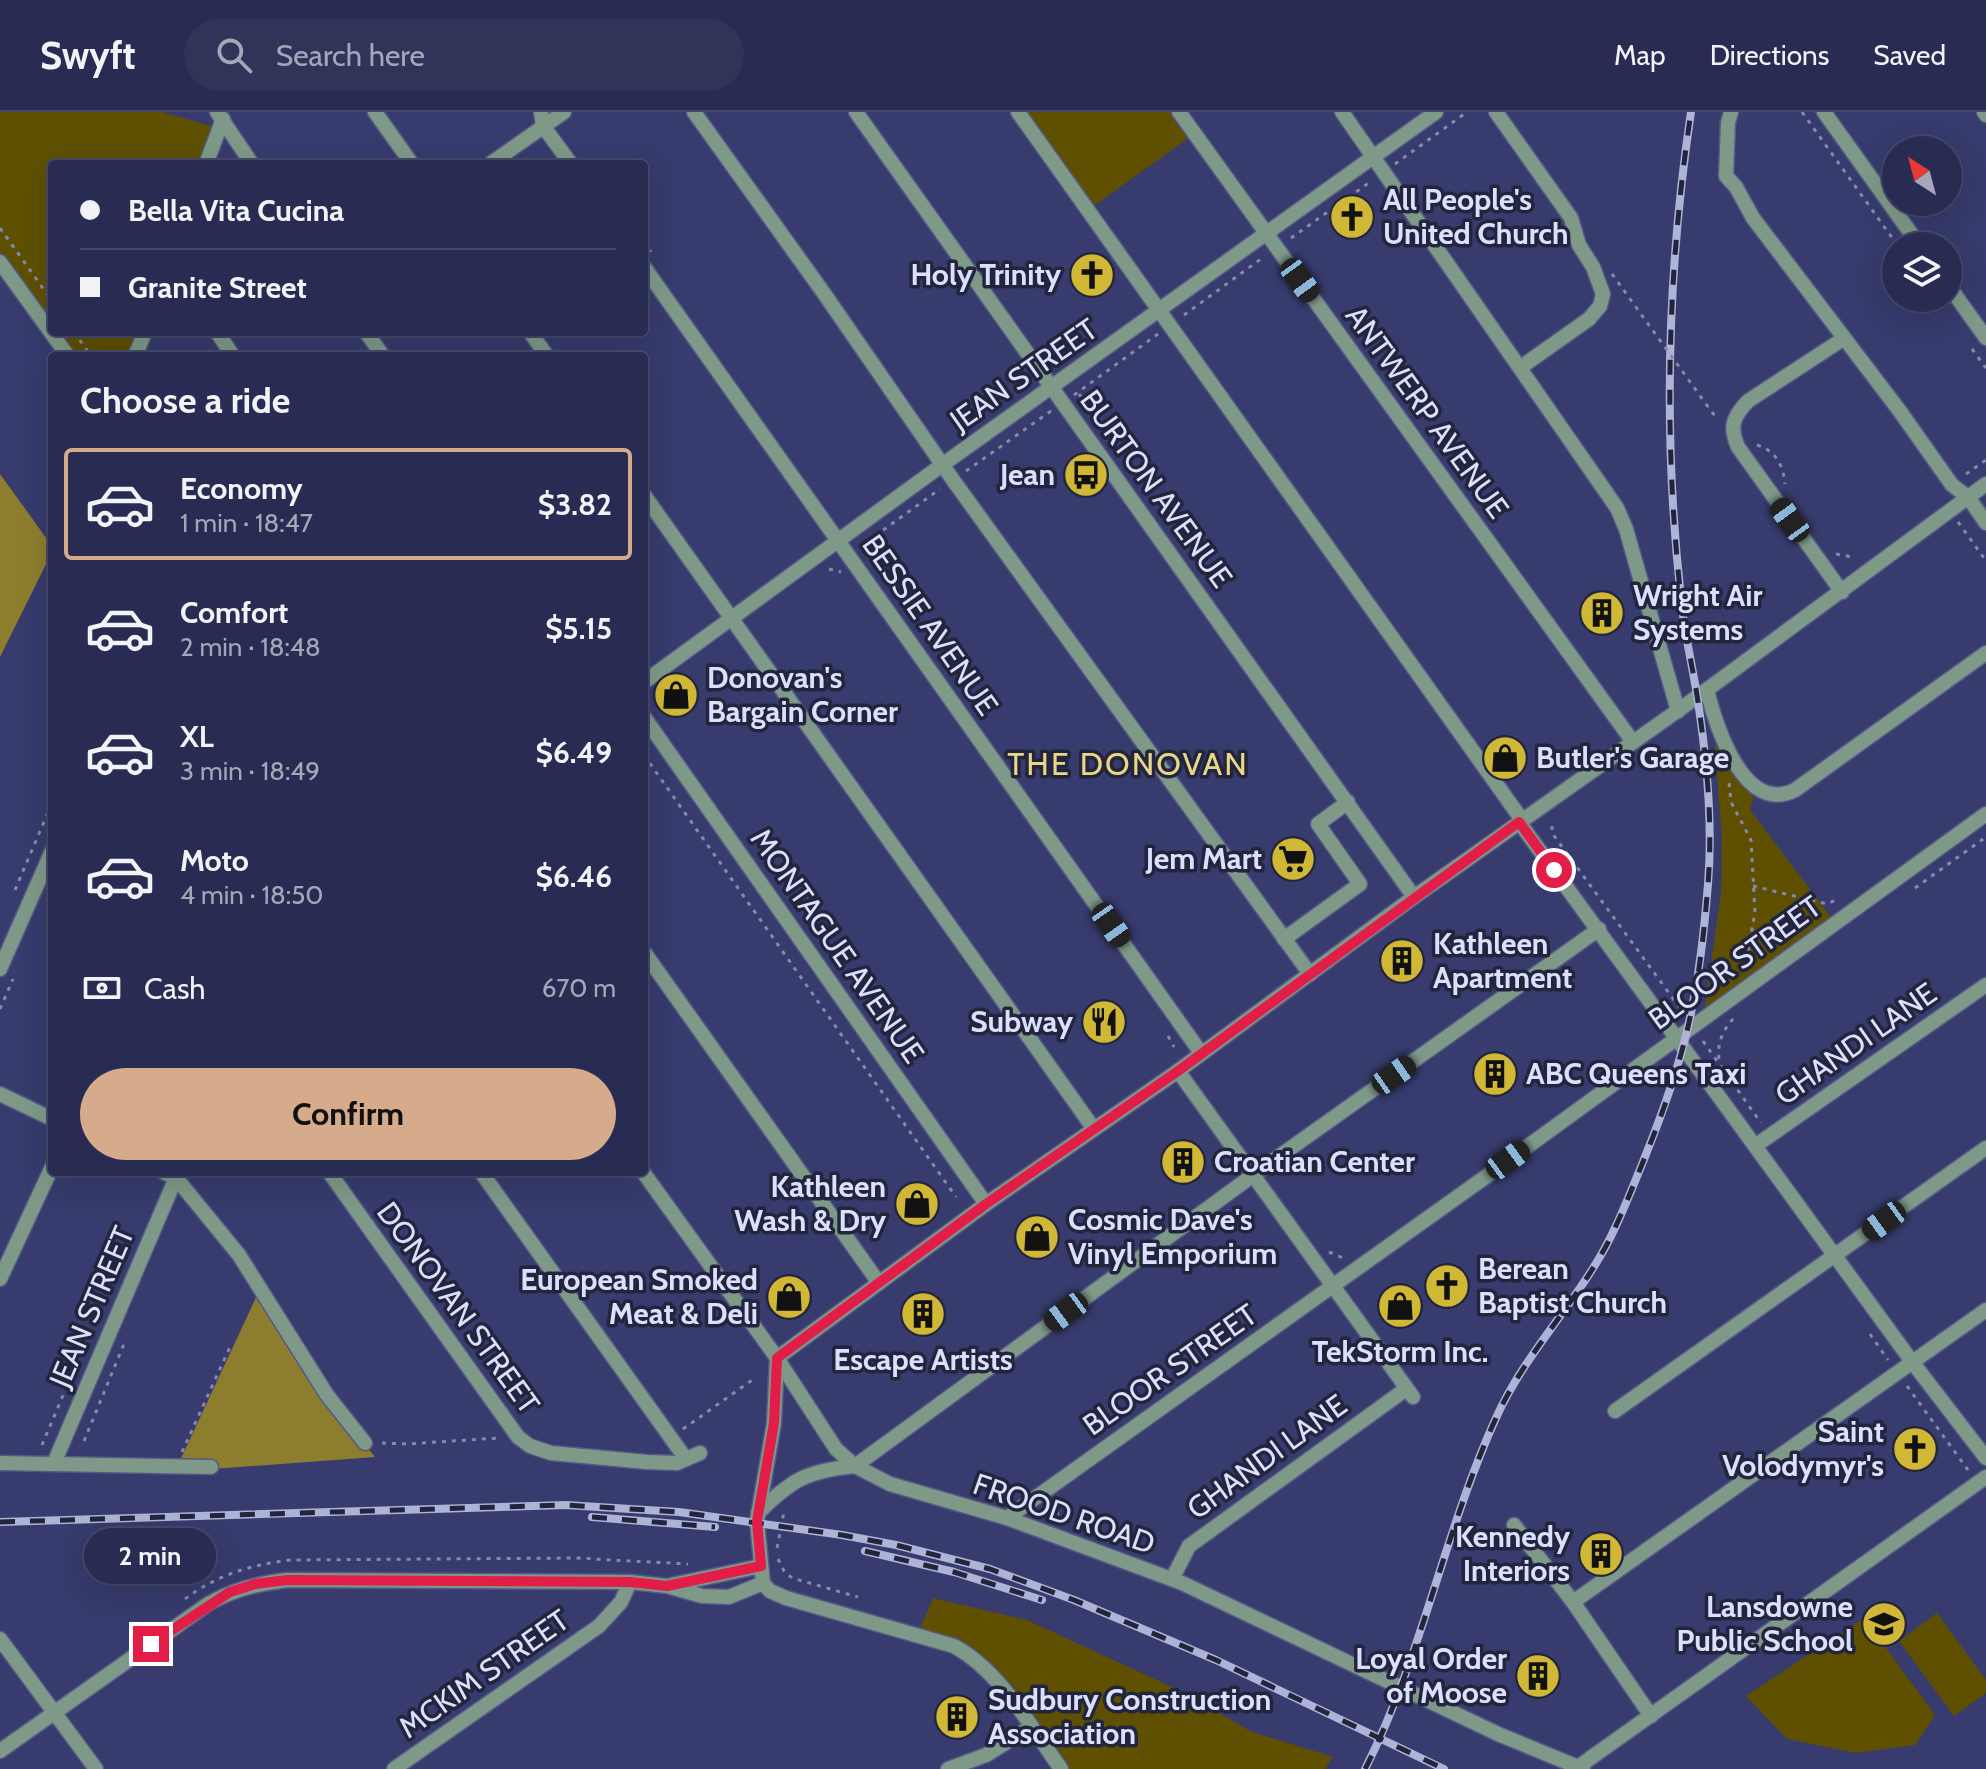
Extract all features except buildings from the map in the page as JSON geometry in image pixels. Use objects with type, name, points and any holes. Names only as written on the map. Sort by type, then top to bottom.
[{"type":"street","points":[[375,112],[409,160]]},
{"type":"street","points":[[495,160],[542,119],[564,112]]},
{"type":"street","points":[[694,112],[839,314],[942,465],[1310,974]]},
{"type":"street","name":"BURTON AVENUE","points":[[856,112],[1414,897]]},
{"type":"street","points":[[1018,112],[1676,1038],[1986,1458]]},
{"type":"street","name":"ANTWERP AVENUE","points":[[1179,112],[1633,742]]},
{"type":"street","points":[[1342,112],[1623,518],[1678,711]]},
{"type":"street","name":"JEAN STREET","points":[[648,679],[1436,112]]},
{"type":"street","points":[[1496,112],[1571,218],[1579,245],[1601,283],[1603,294],[1600,306],[1589,319],[1521,367]]},
{"type":"street","points":[[1731,112],[1726,176],[1736,187],[1753,218],[1952,485],[1968,497],[1986,523]]},
{"type":"street","points":[[1824,112],[1910,232]]},
{"type":"street","points":[[207,160],[220,116]]},
{"type":"street","points":[[220,116],[249,160]]},
{"type":"street","points":[[542,119],[568,160]]},
{"type":"street","points":[[0,262],[48,328]]},
{"type":"street","name":"BESSIE AVENUE","points":[[648,273],[1201,1053]]},
{"type":"street","points":[[1962,305],[1986,338]]},
{"type":"street","points":[[1842,592],[1758,476],[1733,435],[1732,424],[1735,415],[1748,401],[1843,339]]},
{"type":"street","points":[[1061,1769],[988,1670],[971,1655],[954,1646],[786,1598],[770,1591],[763,1583],[758,1513],[774,1423],[777,1358],[986,1204],[1178,1071],[1414,897],[1678,711],[1986,484]]},
{"type":"street","points":[[648,501],[1094,1129]]},
{"type":"street","points":[[1707,690],[1732,759],[1752,783],[1767,794],[1782,797],[1986,653]]},
{"type":"street","name":"MONTAGUE AVENUE","points":[[648,723],[986,1204]]},
{"type":"street","points":[[1284,939],[1360,884],[1318,824],[1348,802]]},
{"type":"street","name":"BLOOR STREET","points":[[1007,1518],[1986,814]]},
{"type":"street","points":[[0,969],[48,860]]},
{"type":"street","points":[[758,1513],[790,1483],[831,1469],[855,1466],[1253,1175],[1599,929]]},
{"type":"street","points":[[648,958],[879,1283]]},
{"type":"street","name":"GHANDI LANE","points":[[1755,1146],[1986,985]]},
{"type":"street","points":[[1178,1071],[1333,1286]]},
{"type":"street","points":[[0,1094],[48,1117]]},
{"type":"street","points":[[1615,1411],[1986,1148]]},
{"type":"street","points":[[0,1279],[48,1176]]},
{"type":"street","name":"JEAN STREET","points":[[54,1463],[172,1176]]},
{"type":"street","points":[[175,1176],[239,1255],[327,1395],[365,1443]]},
{"type":"street","name":"DONOVAN STREET","points":[[332,1176],[518,1437],[530,1446],[551,1453],[677,1463],[693,1456],[669,1437]]},
{"type":"street","points":[[484,1176],[669,1437]]},
{"type":"street","name":"FROOD ROAD","points":[[646,1176],[777,1358],[836,1449],[855,1466],[890,1484],[1007,1518],[1172,1579],[1498,1734],[1580,1768]]},
{"type":"street","name":"GHANDI LANE","points":[[1172,1579],[1189,1546],[1410,1393],[1333,1286]]},
{"type":"street","points":[[1573,1602],[1986,1310]]},
{"type":"street","points":[[0,1463],[211,1467]]},
{"type":"street","points":[[1580,1768],[1986,1477]]},
{"type":"street","points":[[1514,1525],[1573,1602],[1651,1716]]},
{"type":"street","points":[[667,1586],[761,1566]]},
{"type":"street","points":[[0,1751],[208,1604],[230,1592],[255,1584],[287,1580],[630,1582],[667,1586],[702,1596],[729,1597],[763,1583]]},
{"type":"street","name":"MCKIM STREET","points":[[394,1769],[599,1626],[621,1602],[630,1582]]},
{"type":"street","points":[[0,1639],[96,1769]]},
{"type":"street","points":[[948,1769],[986,1755],[1031,1727]]},
{"type":"path","points":[[1802,112],[1888,232]]},
{"type":"path","points":[[0,228],[48,295]]},
{"type":"path","points":[[1612,274],[1706,404]]},
{"type":"path","points":[[1963,530],[1986,561]]},
{"type":"path","points":[[1732,759],[1729,773],[1731,802],[1751,840],[1755,912],[1744,989]]},
{"type":"path","points":[[648,761],[956,1197]]},
{"type":"path","points":[[12,899],[48,813]]},
{"type":"path","points":[[1908,892],[1986,837]]},
{"type":"path","points":[[1753,886],[1827,904],[1841,898]]},
{"type":"path","points":[[1720,1062],[1720,1038],[1739,1013]]},
{"type":"path","points":[[84,1441],[125,1342]]},
{"type":"path","points":[[175,1466],[230,1347]]},
{"type":"path","points":[[669,1437],[755,1378]]},
{"type":"path","points":[[365,1443],[407,1444],[518,1437]]},
{"type":"path","points":[[1058,1515],[1056,1507],[1060,1501]]},
{"type":"path","points":[[790,1503],[784,1510],[776,1552],[784,1571],[792,1578],[858,1597]]},
{"type":"shaded area","points":[[0,112],[162,112],[218,128],[208,160],[48,160],[48,336],[152,336],[146,352],[55,352],[0,275]]},
{"type":"shaded area","points":[[1019,112],[1178,112],[1194,134],[1088,210]]},
{"type":"shaded area","points":[[0,474],[48,540],[48,560],[0,657]]},
{"type":"shaded area","points":[[1722,741],[1754,793],[1750,810],[1836,924],[1703,1021],[1721,892],[1722,841],[1715,746]]},
{"type":"shaded area","points":[[259,1291],[326,1396],[375,1457],[212,1469],[177,1467]]},
{"type":"shaded area","points":[[933,1598],[1027,1620],[1187,1694],[1250,1731],[1333,1757],[1325,1769],[1064,1769],[989,1668],[918,1633]]},
{"type":"shaded area","points":[[1937,1613],[1986,1680],[1986,1693],[1954,1716],[1899,1641]]},
{"type":"shaded area","points":[[1864,1618],[1935,1715],[1915,1745],[1856,1753],[1787,1739],[1746,1696]]},
{"type":"railway","points":[[1365,1769],[1402,1683],[1462,1505],[1496,1418],[1506,1397],[1583,1284],[1612,1234],[1669,1092],[1694,1001],[1706,903],[1709,816],[1701,724],[1684,624],[1675,537],[1670,416],[1677,233],[1691,112]]},
{"type":"railway","points":[[0,1522],[566,1505],[679,1512],[842,1535],[990,1569],[1074,1600],[1216,1660],[1444,1769]]},
{"type":"railway","points":[[592,1517],[715,1527]]},
{"type":"railway","points":[[865,1551],[954,1572],[1042,1600]]},
{"type":"place","name":"All People's United Church","points":[[1352,217]]},
{"type":"place","name":"Holy Trinity","points":[[1092,275]]},
{"type":"place","name":"Jean","points":[[1086,475]]},
{"type":"place","name":"Wright Air Systems","points":[[1602,613]]},
{"type":"place","name":"Donovan's Bargain Corner","points":[[676,695]]},
{"type":"place","name":"Butler's Garage","points":[[1505,758]]},
{"type":"place","name":"Jem Mart","points":[[1293,859]]},
{"type":"place","name":"Kathleen Apartment","points":[[1402,961]]},
{"type":"place","name":"Subway","points":[[1104,1022]]},
{"type":"place","name":"ABC Queens Taxi","points":[[1495,1074]]},
{"type":"place","name":"Croatian Center","points":[[1183,1162]]},
{"type":"place","name":"Kathleen Wash & Dry","points":[[917,1204]]},
{"type":"place","name":"Cosmic Dave's Vinyl Emporium","points":[[1037,1237]]},
{"type":"place","name":"Berean Baptist Church","points":[[1447,1286]]},
{"type":"place","name":"European Smoked Meat & Deli","points":[[789,1297]]},
{"type":"place","name":"TekStorm Inc.","points":[[1400,1306]]},
{"type":"place","name":"Escape Artists","points":[[923,1314]]},
{"type":"place","name":"Saint Volodymyr's","points":[[1915,1449]]},
{"type":"place","name":"Kennedy Interiors","points":[[1601,1554]]},
{"type":"place","name":"Lansdowne Public School","points":[[1884,1624]]},
{"type":"place","name":"Loyal Order of Moose","points":[[1538,1676]]},
{"type":"place","name":"Sudbury Construction Association","points":[[957,1717]]},
{"type":"district","name":"THE DONOVAN","points":[[1128,764]]},
{"type":"route","points":[[151,1644],[208,1604],[230,1592],[255,1584],[287,1580],[630,1582],[667,1586],[761,1566],[757,1521],[774,1423],[777,1358],[986,1204],[1178,1071],[1519,822],[1554,870]]}]
